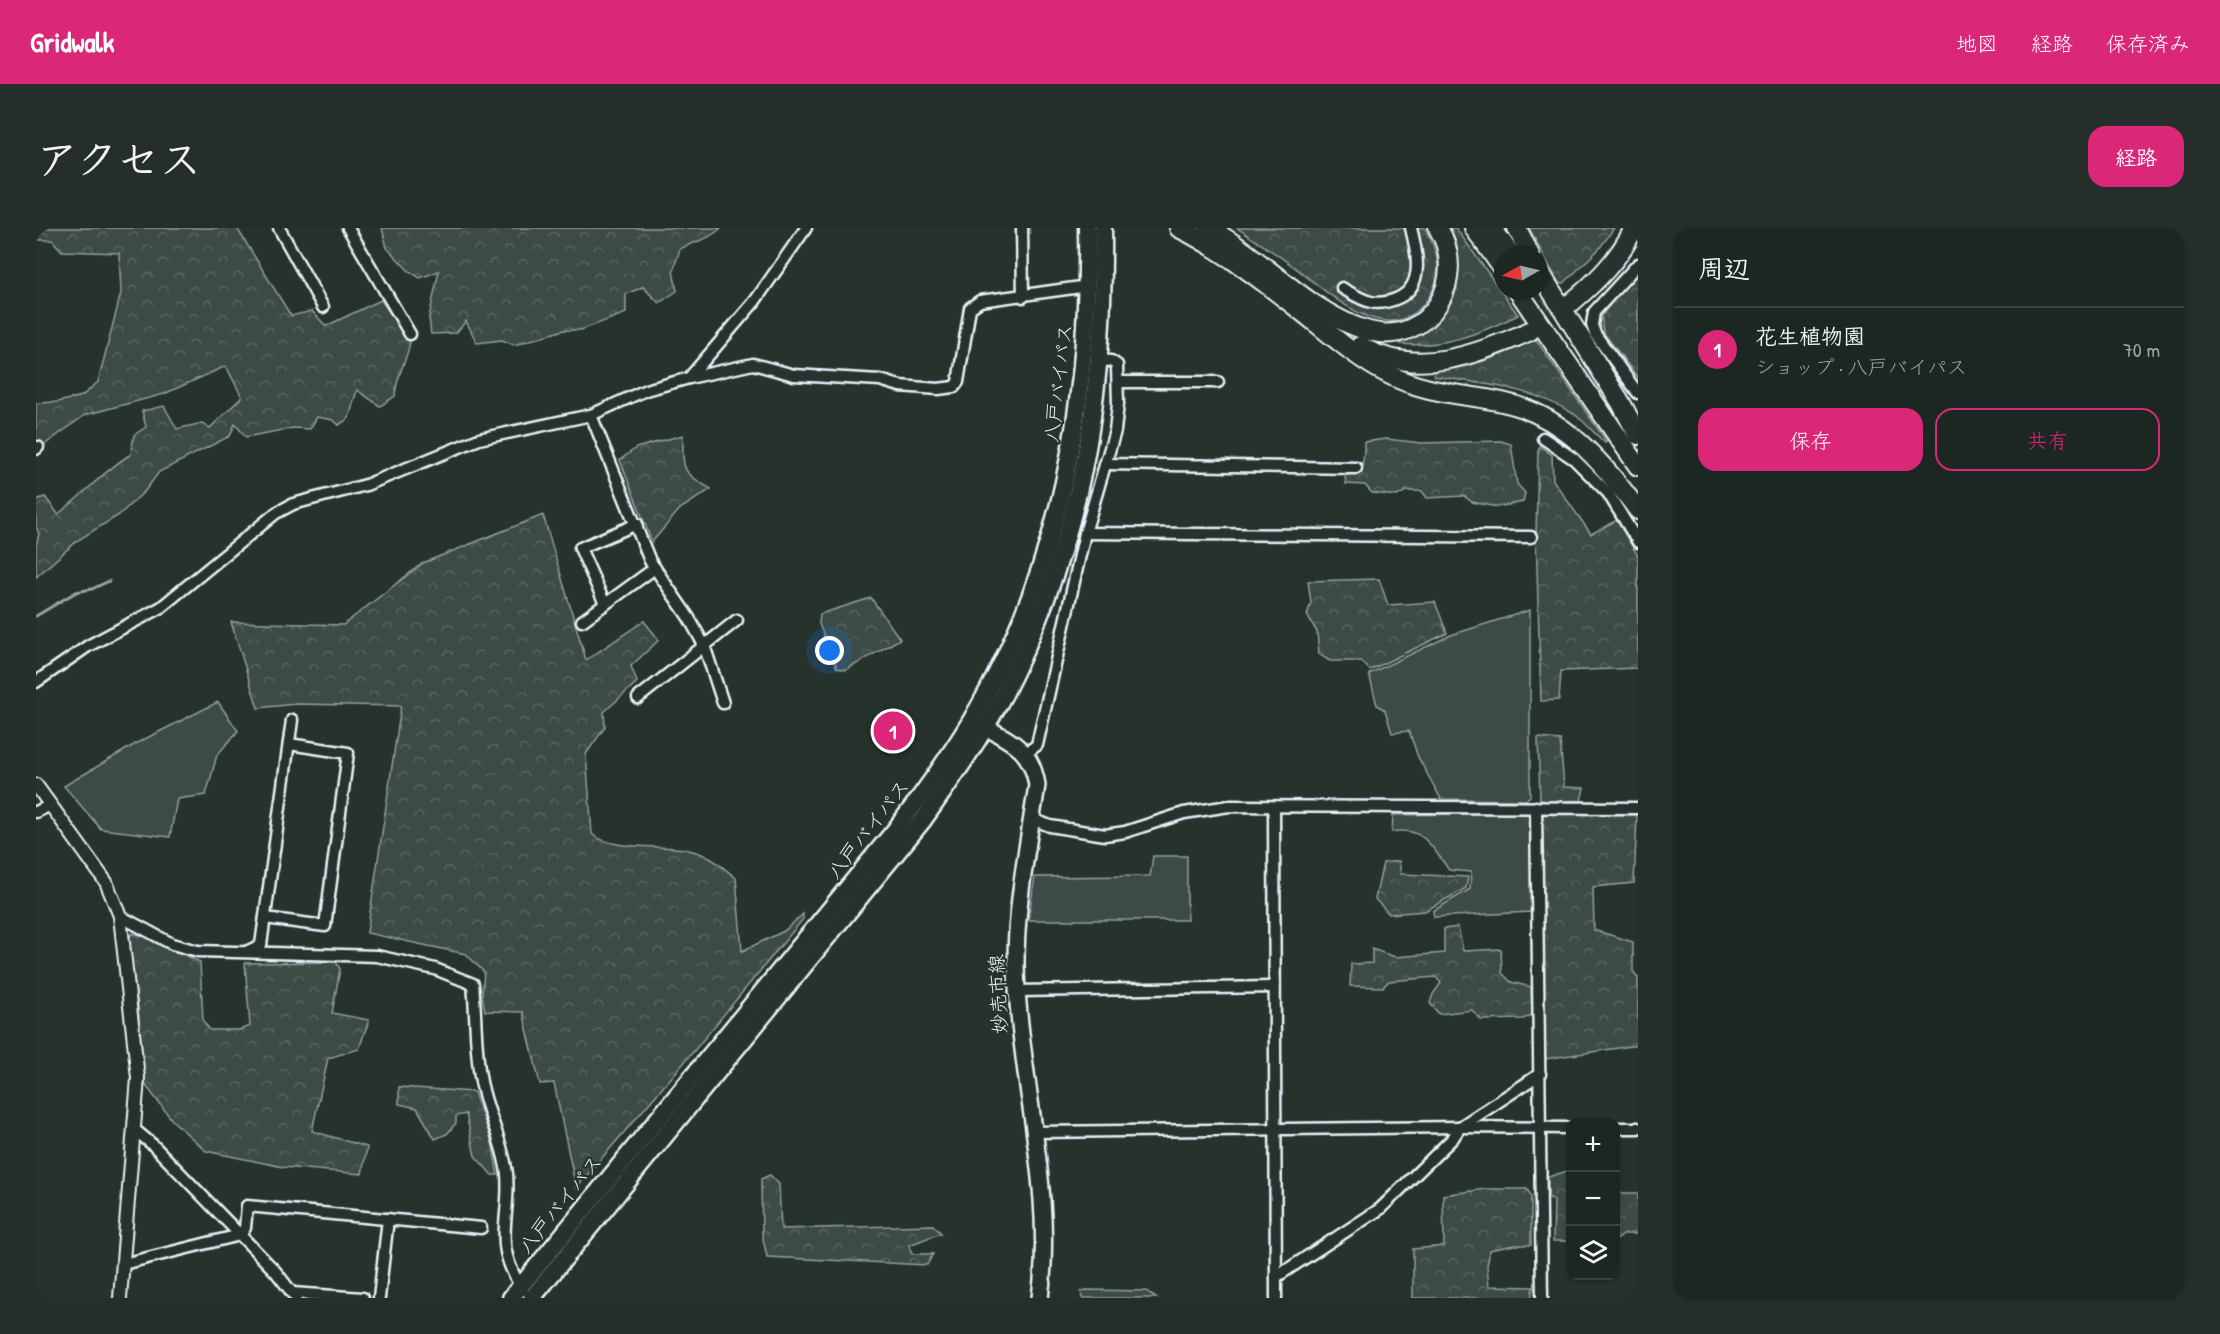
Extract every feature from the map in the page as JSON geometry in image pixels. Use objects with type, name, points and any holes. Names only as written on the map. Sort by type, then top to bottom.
[{"type":"highway","name":"八戸バイパス","points":[[978,723],[1025,610],[1063,490],[1083,371],[1088,286],[1087,228]]},
{"type":"highway","name":"八戸バイパス","points":[[523,1295],[923,820],[978,723],[1022,656],[1055,574],[1075,509],[1088,453],[1101,360],[1103,228]]},
{"type":"highway","points":[[1179,228],[1207,244],[1296,307],[1366,350],[1389,358],[1414,362],[1438,362],[1466,357],[1538,324]]},
{"type":"highway","points":[[1208,228],[1370,343],[1392,351],[1416,354],[1465,348],[1538,324]]},
{"type":"highway","points":[[1314,304],[1370,331],[1387,333],[1420,323],[1432,313],[1443,298],[1449,282],[1448,249],[1438,228]]},
{"type":"highway","points":[[1474,228],[1494,256]]},
{"type":"highway","points":[[1492,228],[1505,246]]},
{"type":"highway","points":[[1517,228],[1526,246]]},
{"type":"highway","points":[[1624,228],[1570,297],[1603,274],[1629,240],[1634,228]]},
{"type":"highway","points":[[1548,285],[1621,403],[1638,437]]},
{"type":"highway","points":[[1523,300],[1638,466]]},
{"type":"highway","points":[[1537,300],[1538,324],[1638,437]]},
{"type":"highway","points":[[1296,307],[1324,330],[1388,375],[1415,386],[1504,402],[1536,413],[1567,432],[1595,457],[1638,510]]},
{"type":"main road","points":[[978,723],[1025,754]]},
{"type":"main road","name":"妙売市線","points":[[1025,754],[1034,767],[1037,785],[1015,952],[1022,1053],[1041,1176],[1045,1228],[1040,1298]]},
{"type":"street","points":[[279,228],[323,307]]},
{"type":"street","points":[[348,228],[410,334]]},
{"type":"street","points":[[688,378],[755,301],[806,228]]},
{"type":"street","points":[[1022,228],[1023,297]]},
{"type":"street","points":[[1342,288],[1369,302],[1381,304],[1407,294],[1414,283],[1417,267],[1410,228]]},
{"type":"street","points":[[1638,264],[1594,312],[1592,325],[1638,393]]},
{"type":"street","points":[[36,682],[88,646],[160,608],[276,513],[292,504],[366,485],[479,439],[591,415],[612,408],[646,390],[753,364],[794,375],[880,380],[919,388],[954,387],[958,382],[970,308],[980,301],[1023,297],[1088,286]]},
{"type":"street","points":[[1025,754],[1037,745],[1085,533],[1115,431],[1117,365],[1111,361],[1101,360]]},
{"type":"street","points":[[1118,382],[1218,382]]},
{"type":"street","points":[[591,415],[655,568],[704,645],[723,703]]},
{"type":"street","points":[[1543,438],[1574,459],[1608,493],[1638,542]]},
{"type":"street","points":[[1105,464],[1356,468]]},
{"type":"street","points":[[605,604],[580,548],[637,524]]},
{"type":"street","points":[[1085,533],[1531,537]]},
{"type":"street","points":[[582,621],[655,568]]},
{"type":"street","points":[[638,698],[737,620]]},
{"type":"street","points":[[245,953],[261,945],[292,720]]},
{"type":"street","points":[[265,918],[325,926],[348,753],[289,744]]},
{"type":"street","points":[[36,785],[106,882],[120,916],[138,1078],[120,1298]]},
{"type":"street","points":[[36,812],[51,805]]},
{"type":"street","points":[[1274,807],[1276,1298]]},
{"type":"street","points":[[1032,819],[1050,826],[1105,835],[1125,832],[1184,813],[1206,809],[1274,807],[1638,808]]},
{"type":"street","points":[[1536,807],[1542,1298]]},
{"type":"street","points":[[120,916],[172,944],[198,951],[378,956],[435,969],[473,984],[480,1076],[502,1148],[507,1174],[503,1234],[505,1253],[523,1295]]},
{"type":"street","points":[[1017,991],[1274,987]]},
{"type":"street","points":[[1276,1277],[1380,1209],[1453,1138],[1460,1127],[1540,1074]]},
{"type":"street","points":[[1035,1132],[1566,1128]]},
{"type":"street","points":[[1620,1128],[1638,1128]]},
{"type":"street","points":[[135,1130],[153,1145],[240,1235],[294,1295],[363,1298]]},
{"type":"street","points":[[123,1264],[240,1235],[245,1228],[247,1206],[481,1228]]},
{"type":"street","points":[[379,1298],[388,1219]]},
{"type":"green space","points":[[36,228],[237,228],[291,316],[312,311],[326,326],[381,300],[410,342],[397,382],[395,396],[380,406],[357,390],[349,418],[339,425],[333,420],[317,417],[310,429],[293,428],[246,437],[235,424],[230,436],[159,472],[145,491],[119,515],[78,540],[36,577],[36,546],[39,534],[36,527],[36,500],[45,497],[58,514],[111,468],[131,454],[134,435],[146,427],[142,411],[164,406],[177,429],[202,423],[210,428],[242,397],[226,366],[164,394],[85,415],[36,451],[36,403],[58,402],[82,396],[98,382],[121,293],[119,253],[62,251],[52,240],[36,240]]},
{"type":"green space","points":[[382,228],[721,228],[706,238],[680,249],[673,271],[677,291],[659,303],[643,287],[626,294],[626,313],[581,330],[564,330],[514,345],[502,340],[477,343],[466,321],[456,333],[431,334],[429,317],[439,271],[420,278],[409,271],[387,248]]},
{"type":"green space","points":[[1237,228],[1425,228],[1438,262],[1437,279],[1429,297],[1413,314],[1396,321],[1378,320],[1359,313],[1340,302],[1284,259]]},
{"type":"green space","points":[[1447,228],[1456,228],[1494,281],[1494,300],[1507,300],[1518,315],[1489,328],[1446,342],[1400,344],[1399,338],[1443,311],[1455,293],[1458,271]]},
{"type":"green space","points":[[1529,228],[1614,228],[1599,249],[1564,283],[1559,283],[1548,263],[1548,246],[1539,246]]},
{"type":"green space","points":[[1638,270],[1638,378],[1603,332],[1601,316]]},
{"type":"green space","points":[[1535,338],[1607,442],[1605,443],[1574,414],[1541,398],[1488,384],[1434,376],[1435,371],[1486,360]]},
{"type":"green space","points":[[683,435],[685,468],[694,478],[711,489],[680,509],[652,542],[620,460],[636,448]]},
{"type":"green space","points":[[1386,439],[1421,443],[1501,441],[1511,444],[1517,484],[1525,493],[1523,502],[1497,507],[1472,502],[1464,496],[1427,498],[1422,491],[1406,491],[1397,496],[1372,493],[1365,485],[1346,484],[1345,476],[1352,474],[1362,464],[1364,442]]},
{"type":"green space","points":[[1540,446],[1552,455],[1553,480],[1591,534],[1617,520],[1638,556],[1638,668],[1561,671],[1559,700],[1541,701],[1536,536],[1538,450]]},
{"type":"green space","points":[[543,515],[586,660],[644,621],[659,640],[631,666],[637,682],[604,712],[605,727],[586,754],[592,834],[617,844],[693,851],[722,866],[736,878],[742,951],[784,931],[803,914],[803,919],[688,1058],[576,1188],[554,1083],[540,1084],[523,1012],[485,1011],[482,995],[484,972],[466,954],[367,933],[401,706],[296,704],[258,708],[231,622],[343,625],[423,563]]},
{"type":"green space","points":[[1379,579],[1388,605],[1435,602],[1447,633],[1370,670],[1361,661],[1330,661],[1319,654],[1317,632],[1307,615],[1311,603],[1308,581]]},
{"type":"green space","points":[[871,598],[900,639],[846,670],[837,668],[819,624],[820,614]]},
{"type":"green space","points":[[1530,610],[1530,796],[1526,800],[1441,799],[1418,757],[1409,731],[1392,733],[1385,710],[1377,705],[1369,674],[1451,635]]},
{"type":"green space","points":[[218,702],[238,731],[217,755],[206,795],[177,799],[170,837],[101,829],[64,786],[139,742]]},
{"type":"green space","points":[[1538,738],[1560,740],[1564,787],[1584,788],[1581,801],[1544,802],[1540,799]]},
{"type":"green space","points":[[1525,813],[1531,818],[1531,912],[1434,917],[1433,911],[1470,889],[1471,872],[1449,870],[1432,846],[1420,835],[1403,831],[1392,832],[1393,815]]},
{"type":"green space","points":[[1545,813],[1637,815],[1634,883],[1593,887],[1594,930],[1633,942],[1633,971],[1638,978],[1638,1045],[1545,1059],[1540,819]]},
{"type":"green space","points":[[1153,856],[1187,856],[1187,920],[1028,920],[1035,877],[1150,876]]},
{"type":"green space","points":[[1399,861],[1401,874],[1468,877],[1466,888],[1425,911],[1389,914],[1375,899],[1383,863]]},
{"type":"green space","points":[[1458,927],[1463,951],[1501,949],[1502,973],[1511,982],[1531,987],[1532,1015],[1523,1019],[1481,1020],[1472,1010],[1439,1014],[1430,1003],[1441,983],[1436,977],[1389,981],[1383,987],[1350,986],[1351,964],[1372,963],[1372,949],[1395,957],[1444,953],[1444,929]]},
{"type":"green space","points":[[132,933],[144,936],[200,962],[203,1021],[210,1030],[239,1030],[250,1026],[245,963],[336,962],[340,969],[332,1013],[369,1020],[359,1049],[328,1058],[312,1131],[367,1147],[362,1174],[283,1167],[206,1151],[172,1120],[144,1083],[138,1006],[128,941]]},
{"type":"green space","points":[[399,1087],[474,1092],[492,1142],[498,1175],[492,1175],[475,1156],[466,1114],[456,1116],[456,1123],[447,1134],[435,1139],[417,1108],[399,1104]]},
{"type":"green space","points":[[1566,1171],[1566,1241],[1553,1241],[1554,1200],[1548,1197],[1548,1177]]},
{"type":"green space","points":[[770,1175],[779,1184],[781,1229],[933,1225],[941,1233],[909,1245],[912,1254],[933,1254],[927,1265],[767,1257],[762,1234],[761,1179]]},
{"type":"green space","points":[[1486,1189],[1527,1189],[1531,1196],[1531,1245],[1514,1245],[1490,1250],[1487,1266],[1489,1286],[1533,1287],[1531,1298],[1413,1298],[1413,1249],[1444,1246],[1443,1195]]},
{"type":"green space","points":[[1620,1193],[1638,1193],[1638,1234],[1625,1234],[1620,1237]]},
{"type":"green space","points":[[1085,1290],[1146,1291],[1156,1298],[1082,1298],[1081,1292]]},
{"type":"waterway","points":[[36,616],[76,592],[92,589],[109,581]]},
{"type":"tunnel","points":[[1524,322],[1568,293]]},
{"type":"place","name":"花生植物園","points":[[893,731]]}]
